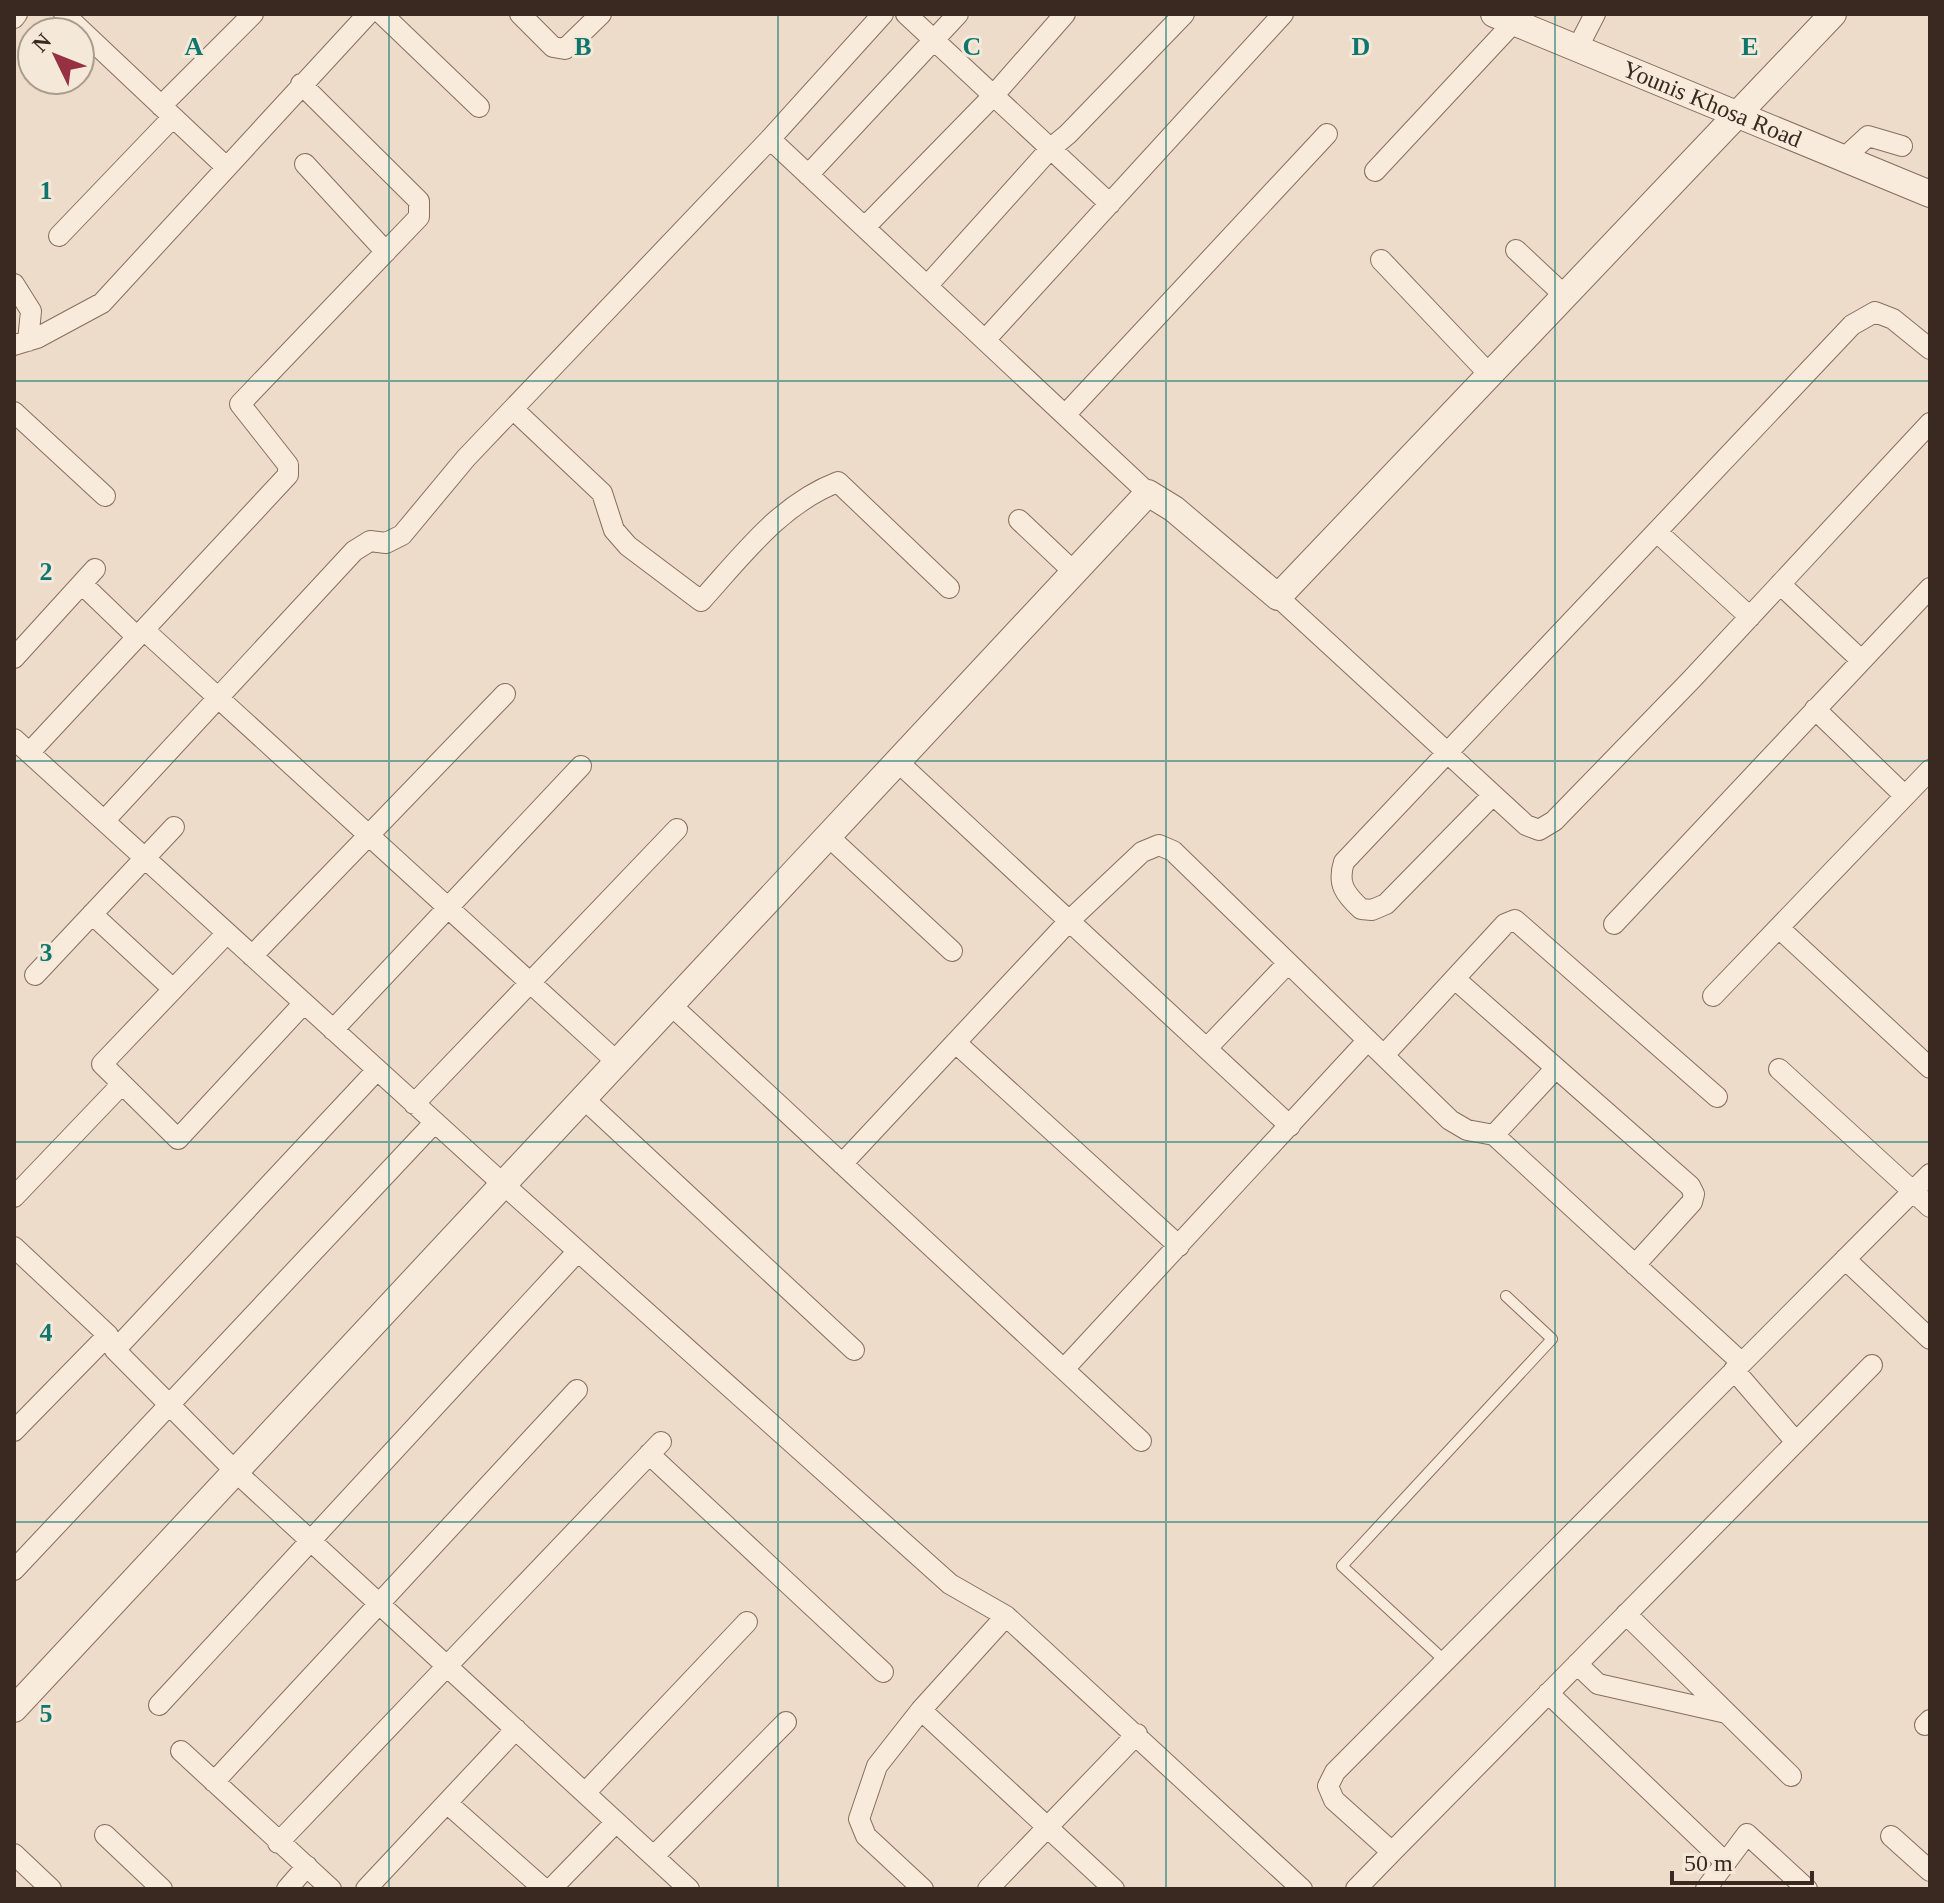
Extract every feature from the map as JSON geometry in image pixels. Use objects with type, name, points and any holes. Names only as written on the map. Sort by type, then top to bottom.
[{"type":"street","points":[[64,14],[225,166]]},
{"type":"street","points":[[59,236],[253,14]]},
{"type":"street","points":[[21,343],[102,303],[368,14]]},
{"type":"street","points":[[382,14],[479,107]]},
{"type":"street","points":[[520,14],[553,47],[565,49],[601,14]]},
{"type":"street","points":[[104,821],[354,551],[370,541],[386,543],[402,535],[513,409],[770,139],[883,14]]},
{"type":"street","points":[[906,14],[1110,204]]},
{"type":"street","points":[[808,175],[958,14]]},
{"type":"street","points":[[865,227],[993,96],[1065,14]]},
{"type":"street","points":[[985,340],[1283,14]]},
{"type":"street","points":[[1577,49],[1595,14]]},
{"type":"street","points":[[1278,597],[1833,14]]},
{"type":"street","points":[[927,286],[1050,149],[1068,134],[1179,16]]},
{"type":"street","points":[[1375,171],[1504,18]]},
{"type":"street","name":"Younis Khosa Road","points":[[1504,18],[1930,194]]},
{"type":"street","points":[[301,84],[419,201],[419,217],[240,404],[288,465],[288,475],[141,633],[21,746],[414,1104],[950,1584],[1006,1616],[1302,1889]]},
{"type":"street","points":[[1065,415],[1327,134]]},
{"type":"street","points":[[1843,159],[1868,136],[1902,146]]},
{"type":"street","points":[[770,139],[1148,493],[1174,509],[1278,597],[1526,825],[1539,830],[1554,821],[1750,617],[1930,423]]},
{"type":"street","points":[[305,164],[386,252]]},
{"type":"street","points":[[1516,250],[1565,296]]},
{"type":"street","points":[[1381,260],[1490,375]]},
{"type":"street","points":[[14,284],[31,311],[21,343]]},
{"type":"street","points":[[1493,795],[1386,904],[1372,910],[1361,909],[1344,892],[1339,876],[1344,862],[1852,325],[1875,312],[1893,319],[1930,349]]},
{"type":"street","points":[[513,409],[602,493],[614,530],[628,546],[701,601],[771,525],[815,490],[838,482],[949,588]]},
{"type":"street","points":[[14,412],[105,496]]},
{"type":"street","points":[[14,1709],[1148,493]]},
{"type":"street","points":[[1019,520],[1075,573]]},
{"type":"street","points":[[1657,532],[1750,617]]},
{"type":"street","points":[[14,658],[89,577],[141,633],[219,697],[617,1062]]},
{"type":"street","points":[[1780,584],[1861,660]]},
{"type":"street","points":[[1614,924],[1930,588]]},
{"type":"street","points":[[252,956],[505,694]]},
{"type":"street","points":[[1815,709],[1905,796]]},
{"type":"street","points":[[898,762],[1290,1126]]},
{"type":"street","points":[[333,1030],[581,766]]},
{"type":"street","points":[[1713,996],[1930,770]]},
{"type":"street","points":[[35,975],[174,827]]},
{"type":"street","points":[[414,1104],[677,829]]},
{"type":"street","points":[[828,836],[952,951]]},
{"type":"street","points":[[842,1164],[1070,920],[1142,852],[1159,845],[1173,851],[1450,1120],[1467,1130],[1494,1135],[1635,1265],[1738,1367],[1796,1442]]},
{"type":"street","points":[[92,914],[173,989]]},
{"type":"street","points":[[1384,1055],[1505,924],[1515,920],[1717,1097]]},
{"type":"street","points":[[1779,928],[1930,1068]]},
{"type":"street","points":[[227,933],[102,1064],[178,1139],[304,1003]]},
{"type":"street","points":[[1207,1048],[1288,963]]},
{"type":"street","points":[[1455,979],[1690,1186],[1694,1194],[1692,1202],[1635,1265]]},
{"type":"street","points":[[671,1005],[1141,1441]]},
{"type":"street","points":[[1064,1369],[1368,1040]]},
{"type":"street","points":[[956,1043],[1179,1246]]},
{"type":"street","points":[[1494,1135],[1556,1068]]},
{"type":"street","points":[[1779,1069],[1930,1207]]},
{"type":"street","points":[[14,1431],[112,1343],[377,1070]]},
{"type":"street","points":[[14,1197],[122,1084]]},
{"type":"street","points":[[583,1098],[854,1350]]},
{"type":"street","points":[[14,1570],[435,1122]]},
{"type":"street","points":[[1392,1852],[1334,1800],[1328,1786],[1335,1772],[1930,1174]]},
{"type":"street","points":[[159,1705],[578,1251]]},
{"type":"street","points":[[17,1256],[112,1343],[237,1473],[684,1887]]},
{"type":"street","points":[[1845,1259],[1930,1339]]},
{"type":"street","points":[[1356,1889],[1872,1365]]},
{"type":"street","points":[[214,1782],[577,1390]]},
{"type":"street","points":[[278,1843],[655,1448],[883,1672]]},
{"type":"street","points":[[1626,1614],[1722,1712],[1791,1776]]},
{"type":"street","points":[[923,1889],[866,1836],[859,1819],[877,1766],[921,1710],[1006,1616]]},
{"type":"street","points":[[585,1793],[747,1622]]},
{"type":"street","points":[[1577,1664],[1598,1684],[1722,1712]]},
{"type":"street","points":[[1548,1693],[1726,1863]]},
{"type":"street","points":[[921,1710],[1114,1889]]},
{"type":"street","points":[[654,1856],[786,1722]]},
{"type":"street","points":[[366,1889],[516,1729]]},
{"type":"street","points":[[988,1889],[1137,1734]]},
{"type":"street","points":[[181,1751],[331,1889]]},
{"type":"street","points":[[447,1803],[544,1889]]},
{"type":"street","points":[[551,1889],[616,1822]]},
{"type":"street","points":[[1706,1889],[1747,1834],[1807,1889]]},
{"type":"street","points":[[105,1835],[162,1889]]},
{"type":"street","points":[[1891,1836],[1930,1871]]},
{"type":"street","points":[[14,1854],[51,1889]]},
{"type":"street","points":[[287,1889],[307,1866]]},
{"type":"street","points":[[1926,1889],[1930,1884]]},
{"type":"lane","points":[[1445,1661],[1342,1566],[1552,1339],[1506,1296]]}]
